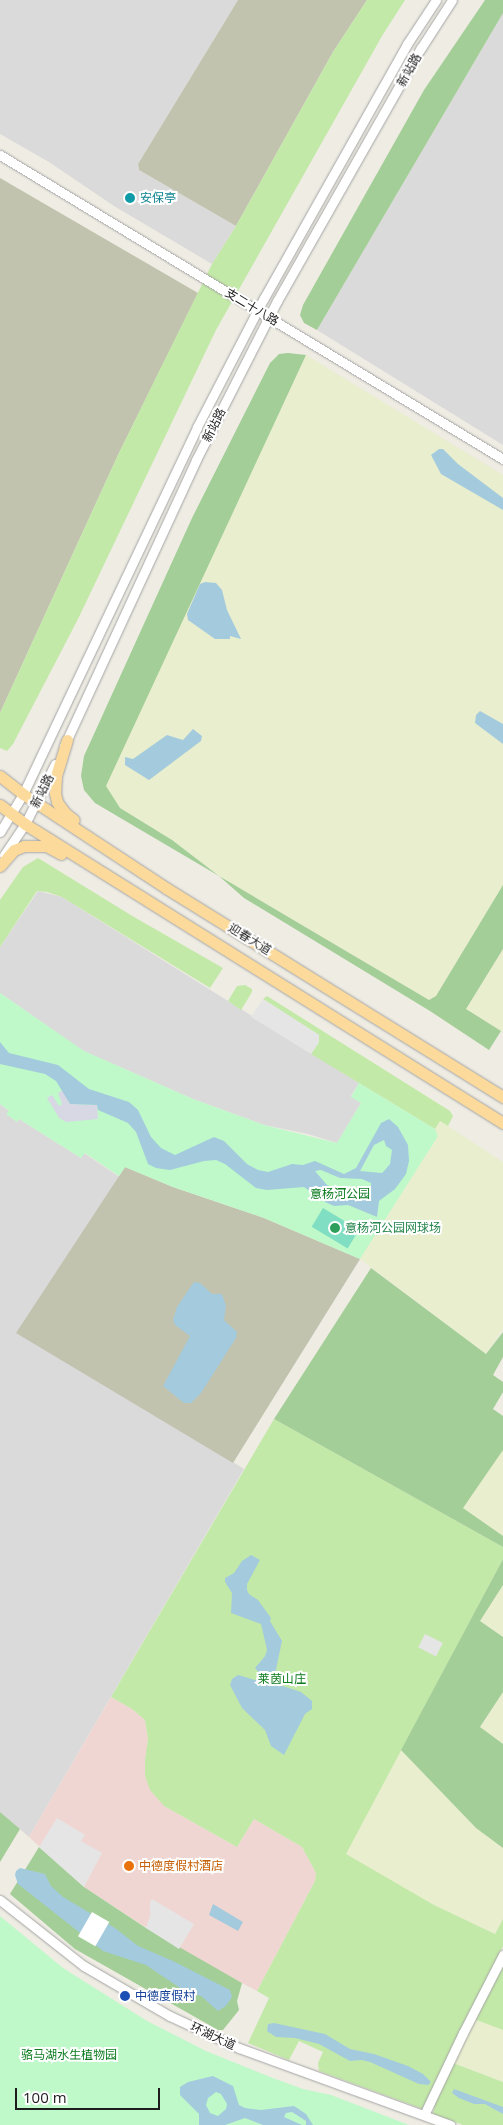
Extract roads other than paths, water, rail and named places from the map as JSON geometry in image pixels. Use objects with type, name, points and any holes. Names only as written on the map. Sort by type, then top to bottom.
[{"type":"main road","points":[[67,740],[56,776],[55,793],[57,802],[65,813],[166,888]]},
{"type":"main road","name":"迎春大道","points":[[0,776],[23,794],[166,888],[503,1097]]},
{"type":"main road","name":"迎春大道","points":[[0,806],[25,824],[503,1123]]},
{"type":"main road","points":[[89,863],[100,844]]},
{"type":"main road","points":[[0,866],[14,850],[24,846],[46,846],[168,912]]},
{"type":"street","name":"新站路","points":[[0,832],[23,794],[197,427],[258,310],[407,44],[436,0]]},
{"type":"street","name":"新站路","points":[[0,862],[37,803],[196,460],[269,317],[416,57],[452,0]]},
{"type":"street","name":"支二十八路","points":[[0,155],[503,458]]},
{"type":"street","name":"环湖大道","points":[[0,1900],[84,1966],[170,2016],[239,2048],[450,2125]]},
{"type":"street","points":[[424,2115],[503,1955]]},
{"type":"water","points":[[439,449],[443,449],[458,464],[503,498],[503,510],[441,474],[431,455]]},
{"type":"water","points":[[205,582],[216,583],[222,590],[227,610],[241,639],[230,636],[230,639],[215,639],[188,620],[187,614],[200,584]]},
{"type":"water","points":[[480,711],[503,724],[503,744],[475,723],[476,715]]},
{"type":"water","points":[[193,729],[202,736],[201,741],[149,780],[125,765],[125,757],[133,759],[167,735],[183,740]]},
{"type":"water","points":[[0,1042],[9,1053],[58,1065],[89,1089],[129,1102],[138,1110],[151,1137],[161,1148],[175,1155],[214,1137],[224,1141],[247,1164],[258,1170],[268,1172],[292,1164],[303,1165],[315,1161],[344,1174],[356,1168],[381,1123],[389,1119],[398,1127],[408,1145],[409,1161],[406,1174],[395,1189],[379,1201],[377,1217],[348,1205],[334,1206],[304,1187],[267,1190],[256,1188],[225,1164],[216,1160],[204,1161],[170,1170],[156,1168],[148,1164],[136,1132],[128,1123],[98,1110],[97,1105],[70,1104],[56,1081],[45,1074],[0,1064]],"holes":[[[384,1140],[386,1146],[392,1150],[390,1164],[382,1173],[360,1171],[374,1145]],[[321,1170],[340,1178],[362,1179],[371,1183],[371,1187],[362,1196],[340,1192],[327,1185],[315,1171]]]},
{"type":"water","points":[[194,1282],[200,1283],[212,1294],[222,1294],[226,1306],[224,1320],[237,1332],[236,1338],[201,1393],[191,1403],[184,1403],[163,1386],[190,1336],[175,1325],[173,1320],[177,1307]]},
{"type":"water","points":[[251,1555],[260,1560],[247,1584],[247,1590],[249,1594],[258,1600],[271,1618],[270,1621],[282,1641],[275,1674],[277,1684],[301,1692],[312,1701],[312,1709],[305,1714],[284,1755],[271,1746],[265,1730],[242,1708],[230,1685],[232,1679],[238,1675],[259,1681],[265,1679],[255,1668],[265,1656],[267,1650],[261,1624],[231,1613],[232,1593],[225,1582],[225,1578],[234,1573],[242,1561]]},
{"type":"water","points":[[20,1868],[45,1874],[51,1886],[63,1897],[115,1928],[138,1946],[173,1961],[230,1990],[232,1997],[226,2006],[218,2011],[201,1996],[186,1992],[146,1965],[103,1951],[18,1884],[15,1875],[16,1871]]},
{"type":"water","points":[[213,1904],[243,1922],[238,1931],[209,1915]]},
{"type":"water","points":[[274,2023],[325,2034],[350,2049],[374,2054],[408,2066],[423,2074],[431,2082],[428,2085],[419,2084],[370,2062],[362,2060],[350,2061],[319,2044],[295,2038],[276,2037],[267,2031],[268,2024]]},
{"type":"water","points":[[213,2076],[233,2086],[239,2105],[245,2108],[261,2110],[294,2106],[306,2114],[313,2125],[306,2125],[306,2121],[292,2112],[286,2113],[284,2117],[302,2125],[263,2125],[245,2118],[225,2125],[199,2125],[199,2114],[180,2095],[180,2087],[188,2082]],"holes":[[[216,2092],[221,2094],[227,2104],[226,2109],[218,2116],[210,2113],[206,2105],[208,2098]]]},
{"type":"water","points":[[454,2089],[503,2107],[503,2114],[485,2104],[474,2104],[459,2098],[452,2093]]},
{"type":"place","name":"安保亭","points":[[130,198]]},
{"type":"place","name":"意杨河公园网球场","points":[[335,1228]]},
{"type":"place","name":"中德度假村酒店","points":[[129,1866]]},
{"type":"place","name":"中德度假村","points":[[125,1996]]},
{"type":"park label","name":"意杨河公园","points":[[340,1194]]},
{"type":"park label","name":"莱茵山庄","points":[[282,1679]]},
{"type":"park label","name":"骆马湖水生植物园","points":[[69,2055]]}]
